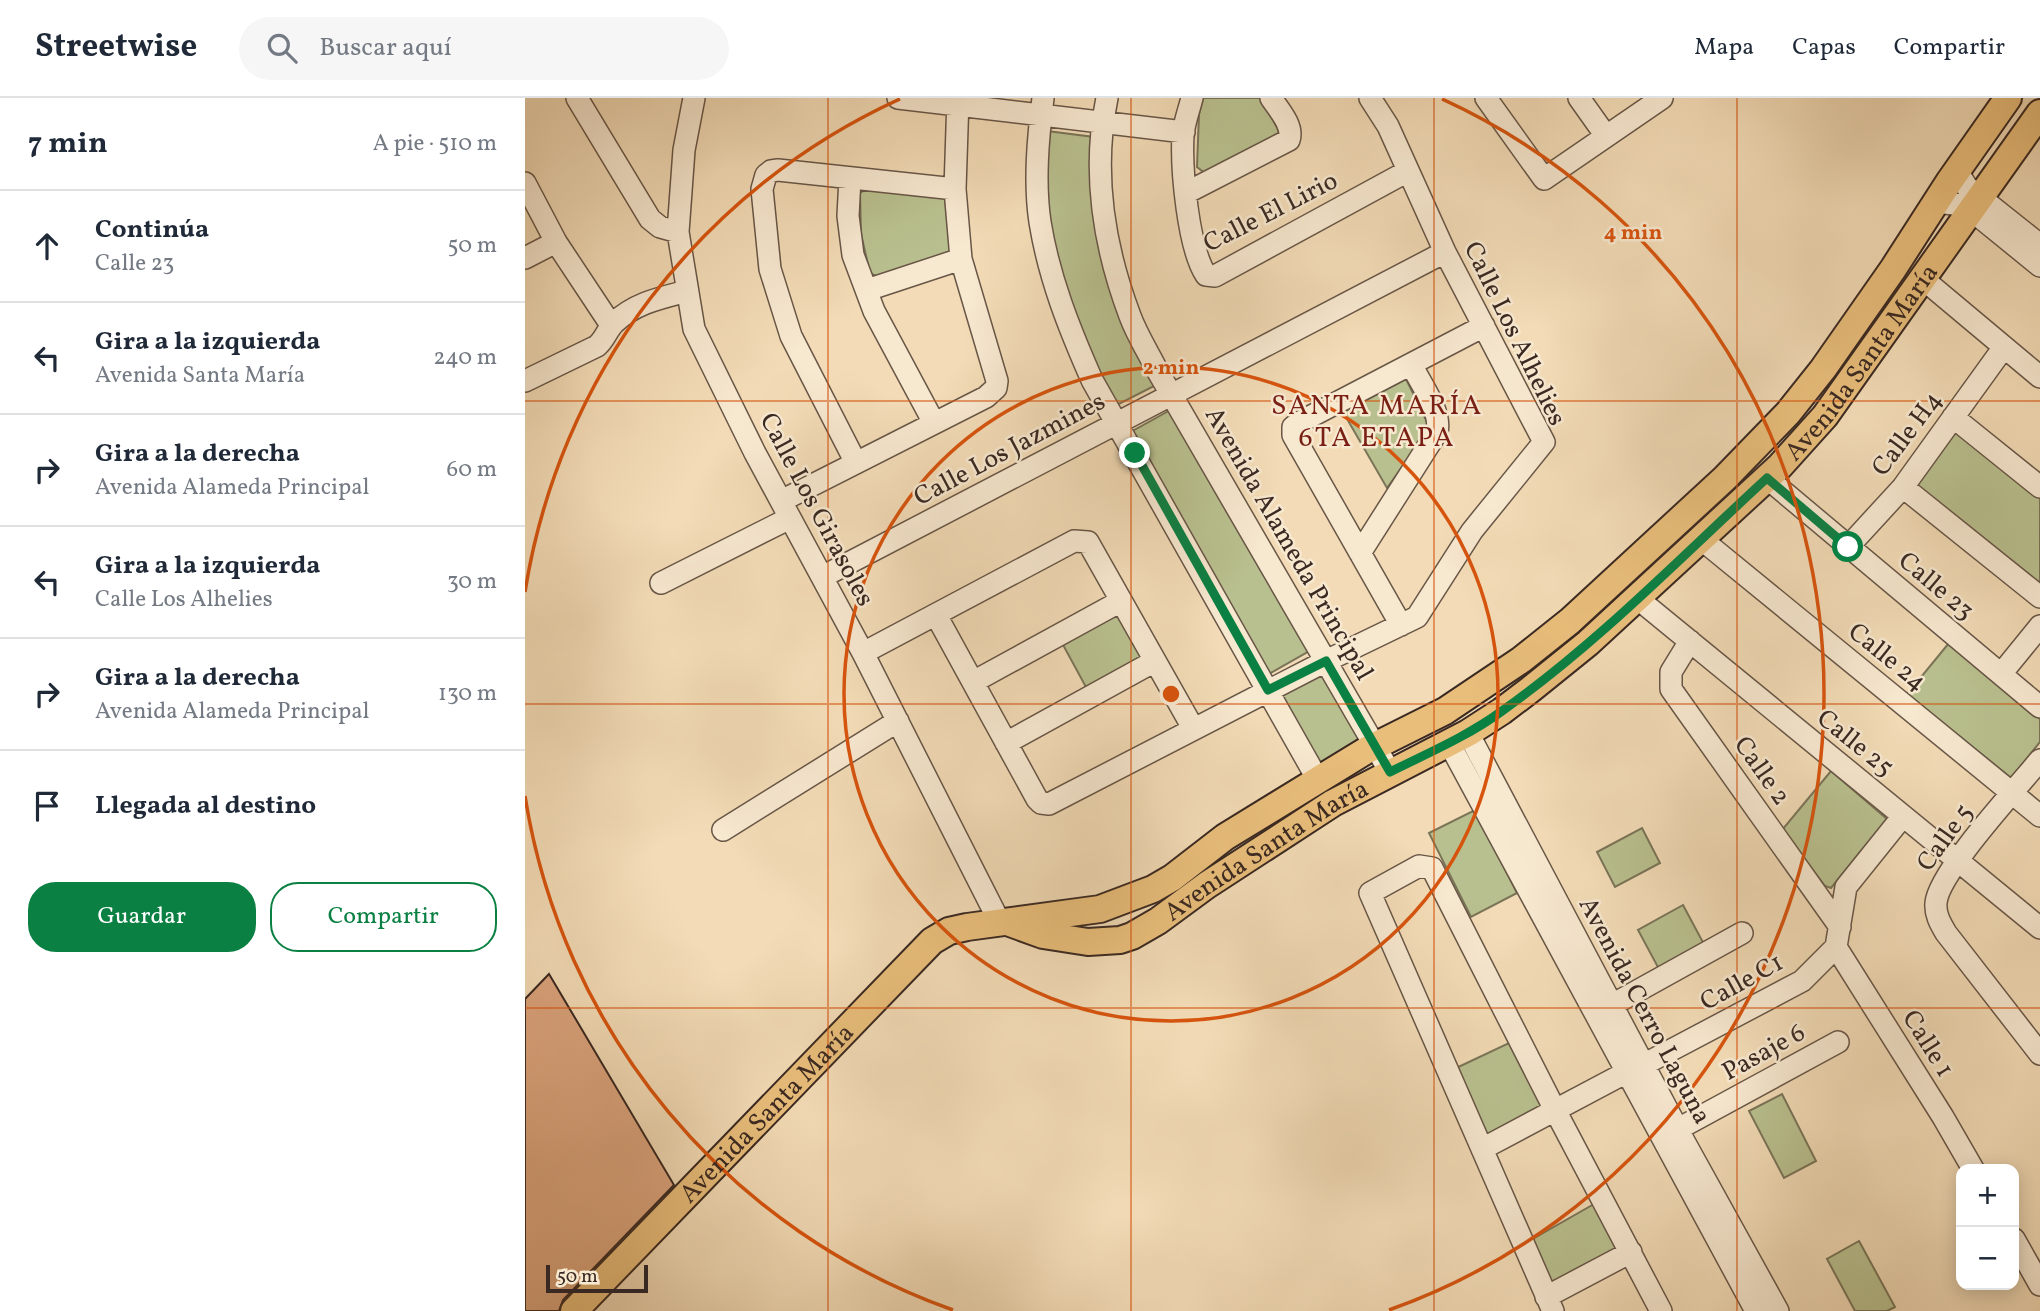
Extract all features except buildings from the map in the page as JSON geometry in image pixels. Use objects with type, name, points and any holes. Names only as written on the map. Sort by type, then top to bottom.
[{"type":"main road","name":"Avenida Santa María","points":[[574,1311],[932,941],[968,926],[1100,909],[1153,889],[1172,878],[1225,837],[1318,780],[1375,746],[1445,711],[1521,660],[1570,621],[1756,449],[1789,413],[1823,369],[2008,98]]},
{"type":"main road","name":"Avenida Santa María","points":[[1004,923],[1044,935],[1078,941],[1105,942],[1132,936],[1159,921],[1323,810],[1502,712],[1588,643],[1767,478],[1825,416],[2038,122]]},
{"type":"street","points":[[577,98],[650,219],[660,227],[678,232]]},
{"type":"street","name":"Calle Los Girasoles","points":[[694,98],[684,150],[678,232],[694,329],[755,453],[1004,923]]},
{"type":"street","points":[[898,98],[1042,106],[1104,121],[1184,132]]},
{"type":"street","name":"Avenida Alameda Principal","points":[[1107,98],[1100,148],[1103,202],[1110,257],[1131,319],[1390,772]]},
{"type":"street","name":"Calle El Lirio","points":[[1192,98],[1184,132],[1182,162],[1186,194],[1202,268],[1206,275],[1215,276],[1408,171]]},
{"type":"street","points":[[1186,194],[1289,140],[1289,128],[1271,98]]},
{"type":"street","name":"Calle Los Alhelies","points":[[1006,743],[1037,799],[1041,803],[1049,804],[1193,728],[1417,617],[1472,531],[1543,442],[1445,252],[1388,126],[1370,98]]},
{"type":"street","points":[[1486,98],[1544,179],[1662,98]]},
{"type":"street","points":[[1579,98],[1606,136]]},
{"type":"street","points":[[661,583],[785,510],[856,463],[986,397],[996,388],[997,381],[961,259],[955,189],[957,101]]},
{"type":"street","points":[[1042,106],[1038,163],[1039,219],[1051,278],[1068,326],[1087,369],[1318,780]]},
{"type":"street","points":[[1959,169],[1960,176],[1976,204],[2040,266]]},
{"type":"street","points":[[856,463],[791,336],[771,269],[762,189],[766,175],[771,171],[955,189]]},
{"type":"street","points":[[850,178],[848,216],[853,255],[874,311],[934,423]]},
{"type":"street","points":[[525,183],[556,242],[611,325]]},
{"type":"street","points":[[1936,202],[1976,204],[2040,245]]},
{"type":"street","points":[[525,258],[556,242]]},
{"type":"street","name":"Calle Los Jazmines","points":[[822,577],[1445,252]]},
{"type":"street","points":[[867,290],[961,259]]},
{"type":"street","points":[[1923,279],[2040,377]]},
{"type":"street","points":[[525,381],[597,346],[611,325],[632,308],[656,298],[687,291]]},
{"type":"street","points":[[1401,625],[1293,435],[1293,427],[1483,326]]},
{"type":"street","name":"Calle H4","points":[[1848,547],[1903,487],[2004,347]]},
{"type":"street","points":[[1360,553],[1437,432],[1439,423],[1436,414],[1411,364]]},
{"type":"street","points":[[1954,417],[2040,487]]},
{"type":"street","name":"Calle 23","points":[[1767,478],[2040,707]]},
{"type":"street","points":[[1903,487],[2040,597]]},
{"type":"street","name":"Calle 24","points":[[1701,539],[2040,816]]},
{"type":"street","points":[[863,653],[1080,540],[1088,542],[1193,728]]},
{"type":"street","name":"Calle 25","points":[[1637,598],[2040,928]]},
{"type":"street","points":[[973,682],[1121,601]]},
{"type":"street","points":[[936,615],[1006,743],[1155,661]]},
{"type":"street","points":[[2001,674],[2040,626]]},
{"type":"street","name":"Calle 2","points":[[1690,641],[1671,672],[1671,689],[1838,937]]},
{"type":"street","points":[[723,830],[898,721]]},
{"type":"street","points":[[1458,738],[1635,1068],[1756,1311]]},
{"type":"street","name":"Avenida Cerro Laguna","points":[[1458,738],[1612,1005],[1635,1068],[1678,1129],[1777,1311]]},
{"type":"street","name":"Calle 5","points":[[2040,760],[1957,860],[1939,888],[1935,903],[1937,918],[1946,933],[2040,1054]]},
{"type":"street","points":[[1838,937],[1846,887],[1903,816]]},
{"type":"street","points":[[1630,1252],[1550,1304],[1370,893],[1419,866],[1433,868],[1555,1110],[1630,1252],[1661,1311]]},
{"type":"street","points":[[1612,1005],[1742,933]]},
{"type":"street","name":"Calle C1","points":[[1482,1149],[1802,981],[1838,937]]},
{"type":"street","name":"Calle 1","points":[[1838,937],[1970,1164]]},
{"type":"street","name":"Pasaje 6","points":[[1678,1129],[1838,1042]]},
{"type":"street","points":[[2019,1249],[2040,1285]]},
{"type":"green space","points":[[1203,98],[1260,98],[1281,133],[1206,174],[1197,167],[1199,114]]},
{"type":"green space","points":[[1047,131],[1094,137],[1095,202],[1158,384],[1115,406],[1075,324],[1048,218],[1045,162]]},
{"type":"green space","points":[[866,189],[945,197],[950,252],[876,276],[870,273],[861,234],[860,193]]},
{"type":"green space","points":[[1406,379],[1430,428],[1387,488],[1343,412]]},
{"type":"green space","points":[[1174,408],[1311,650],[1267,675],[1129,433]]},
{"type":"green space","points":[[1957,428],[2040,498],[2040,585],[1916,485]]},
{"type":"green space","points":[[1120,612],[1144,658],[1087,689],[1062,643]]},
{"type":"green space","points":[[1949,643],[2040,719],[2040,742],[2011,778],[1907,694]]},
{"type":"green space","points":[[1324,669],[1366,745],[1321,770],[1279,695]]},
{"type":"green space","points":[[1831,771],[1887,819],[1831,888],[1825,886],[1782,830]]},
{"type":"green space","points":[[1475,810],[1517,893],[1471,917],[1429,833]]},
{"type":"green space","points":[[1642,828],[1660,863],[1615,887],[1597,852]]},
{"type":"green space","points":[[1683,905],[1705,946],[1660,971],[1638,930]]},
{"type":"green space","points":[[1509,1043],[1544,1110],[1487,1140],[1454,1069]]},
{"type":"green space","points":[[1782,1094],[1816,1161],[1784,1178],[1749,1111]]},
{"type":"green space","points":[[1594,1204],[1621,1253],[1552,1288],[1531,1240]]},
{"type":"green space","points":[[1859,1241],[1895,1307],[1887,1311],[1855,1311],[1827,1259]]},
{"type":"district","name":"SANTA MARÍA 6TA ETAPA","points":[[1377,420]]},
{"type":"route","points":[[1135,453],[1268,690],[1326,661],[1390,772],[1468,733],[1502,712],[1588,643],[1767,478],[1848,547]]}]
